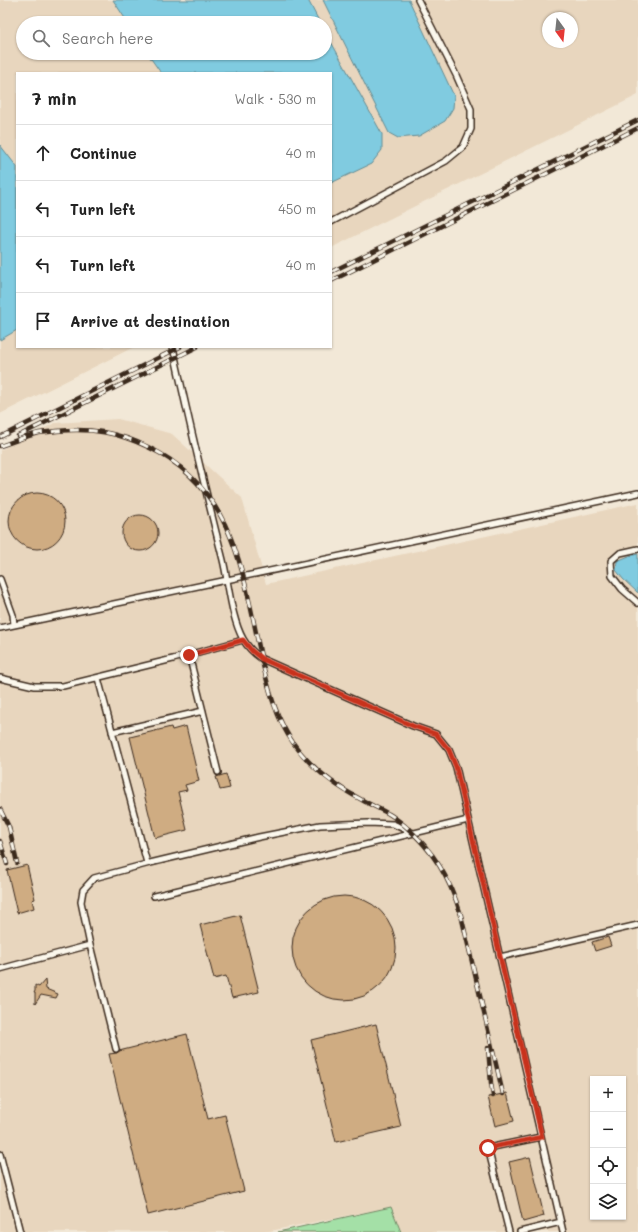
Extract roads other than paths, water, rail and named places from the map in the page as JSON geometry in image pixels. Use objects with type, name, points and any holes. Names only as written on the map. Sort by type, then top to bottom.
[{"type":"lane","points":[[332,221],[446,161],[463,147],[471,129],[472,109],[418,0]]},
{"type":"lane","points":[[173,348],[235,618],[243,640],[252,651],[262,659],[413,726],[436,734],[449,750],[456,767],[563,1232]]},
{"type":"lane","points":[[0,628],[638,493]]},
{"type":"lane","points":[[638,549],[620,553],[611,561],[612,576],[622,589],[638,603]]},
{"type":"lane","points":[[0,579],[13,615],[14,625]]},
{"type":"lane","points":[[0,678],[34,686],[63,686],[243,640]]},
{"type":"lane","points":[[189,655],[218,772]]},
{"type":"lane","points":[[98,678],[147,864]]},
{"type":"lane","points":[[112,732],[203,711]]},
{"type":"lane","points":[[154,896],[468,820]]},
{"type":"lane","points":[[116,1049],[90,945],[82,902],[83,890],[94,878],[259,837],[320,825],[368,823],[393,824],[412,833]]},
{"type":"lane","points":[[500,957],[638,925]]},
{"type":"lane","points":[[0,969],[90,945]]},
{"type":"lane","points":[[509,1232],[488,1148],[542,1137]]},
{"type":"lane","points":[[0,1154],[20,1232]]},
{"type":"lane","points":[[520,1232],[561,1222]]},
{"type":"water","points":[[113,0],[308,0],[316,16],[123,16]]},
{"type":"water","points":[[323,0],[409,0],[454,96],[453,108],[445,121],[419,136],[398,138],[389,133]]},
{"type":"water","points":[[332,44],[382,134],[382,150],[371,164],[332,183],[332,72],[160,72],[152,60],[332,60]]},
{"type":"water","points":[[0,145],[16,166],[16,331],[0,340]]},
{"type":"water","points":[[638,554],[638,593],[616,570],[617,561]]},
{"type":"railway","points":[[332,272],[638,120]]},
{"type":"railway","points":[[332,281],[638,128]]},
{"type":"railway","points":[[0,437],[178,348]]},
{"type":"railway","points":[[18,436],[195,348]]},
{"type":"railway","points":[[0,446],[41,433],[70,430],[104,432],[126,438],[148,447],[177,465],[200,486],[218,511],[231,538],[241,567],[270,693],[282,725],[294,744],[316,769],[333,783],[352,795],[389,814],[415,835],[432,855],[446,877],[461,915],[503,1094]]},
{"type":"railway","points":[[0,809],[9,827],[17,863]]},
{"type":"railway","points":[[0,841],[7,864]]},
{"type":"railway","points":[[488,1048],[493,1096]]}]
